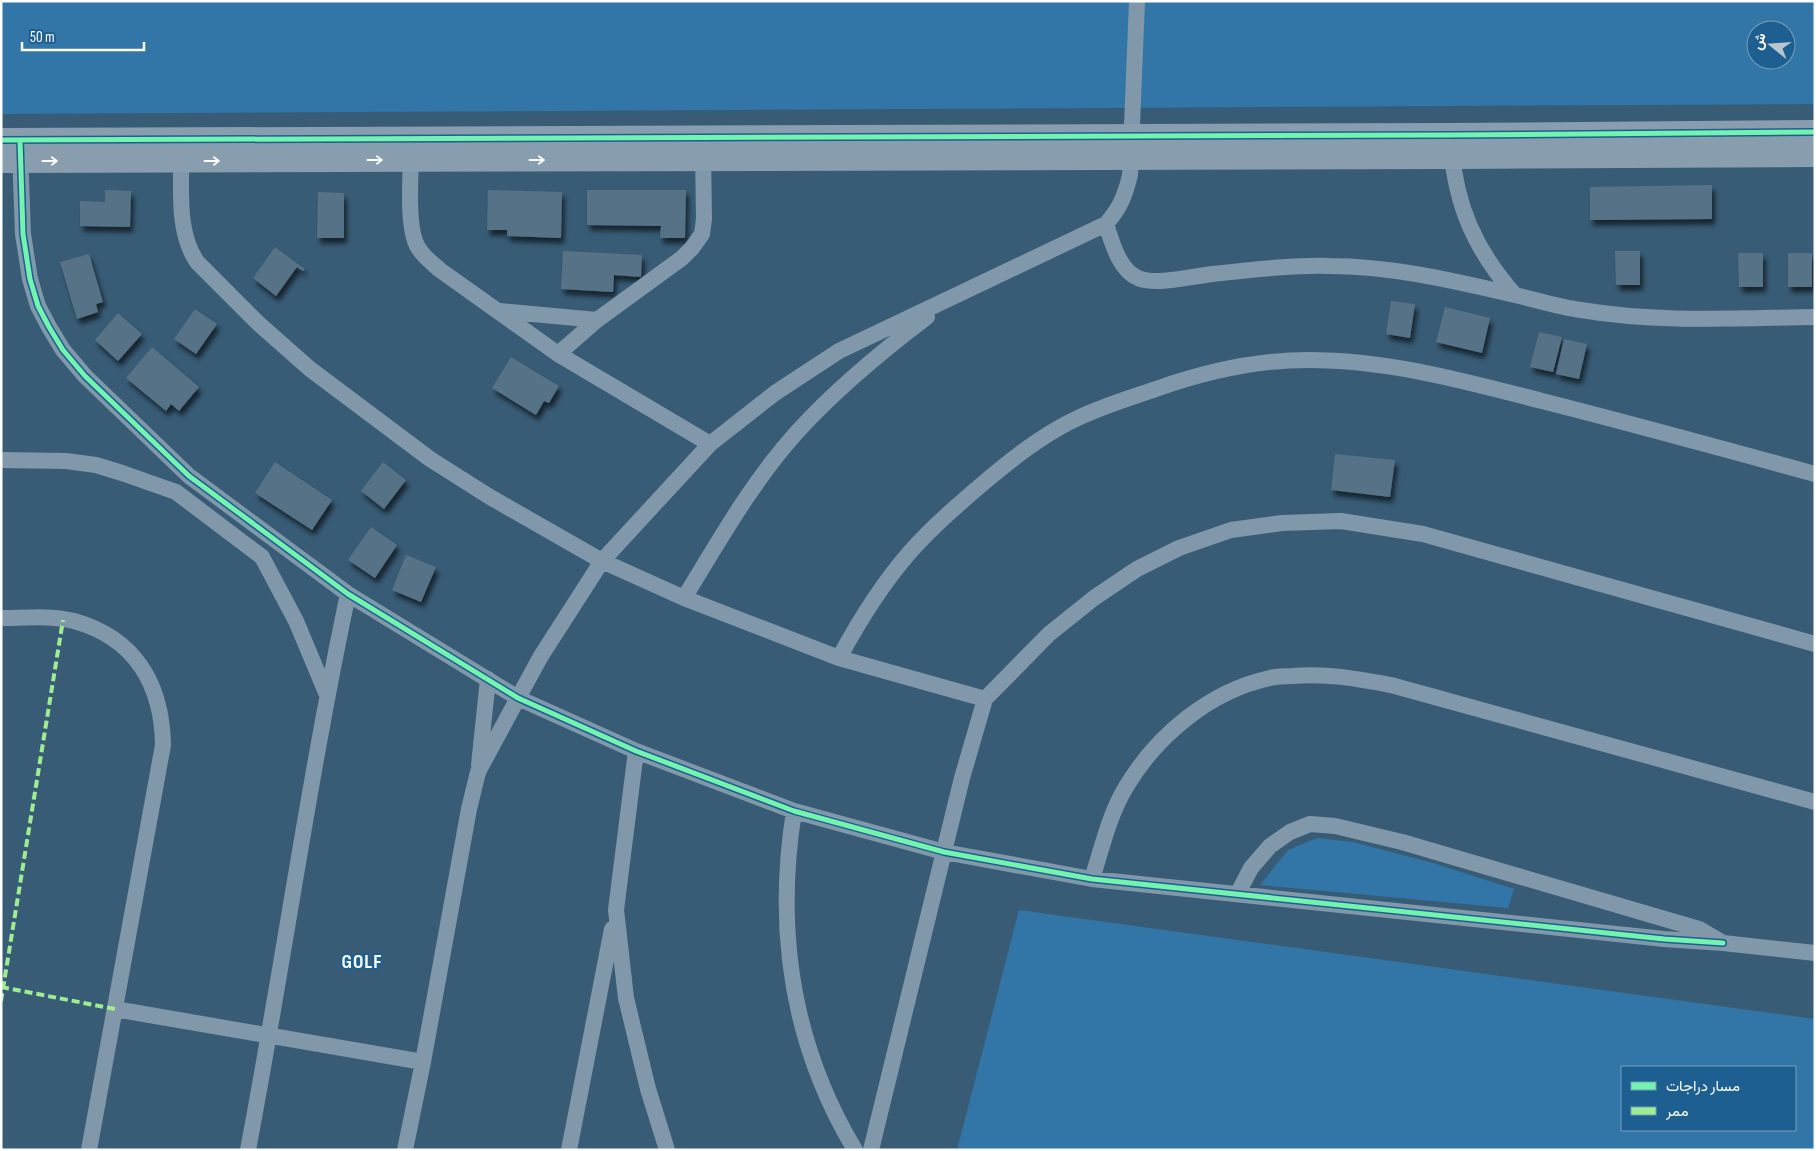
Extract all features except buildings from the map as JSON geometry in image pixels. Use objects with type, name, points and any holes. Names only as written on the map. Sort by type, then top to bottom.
[{"type":"street","points":[[478,772],[541,656],[602,560],[710,444],[775,394],[839,351],[1106,224],[1118,210],[1126,191],[1132,147],[1137,1]]},
{"type":"street","points":[[1451,146],[1815,132]]},
{"type":"street","points":[[1451,146],[1458,195],[1471,232],[1490,265],[1515,295]]},
{"type":"street","points":[[1815,155],[1451,146],[11,151],[26,258],[38,306],[49,328],[63,350],[85,376],[189,476],[348,594],[518,698],[636,751],[794,811],[944,852],[1092,879],[1654,938],[1723,942],[1815,953]]},
{"type":"street","points":[[558,354],[597,320],[682,258],[702,234],[704,218],[703,148]]},
{"type":"street","points":[[411,149],[411,217],[415,241],[424,256],[440,270],[558,354],[710,444]]},
{"type":"street","points":[[181,150],[184,234],[190,251],[197,262],[258,323],[310,369],[430,459],[490,497],[602,560],[684,598],[839,658],[985,699]]},
{"type":"street","points":[[1106,224],[1114,247],[1126,268],[1138,278],[1159,281],[1264,269],[1329,266],[1384,269],[1580,310],[1624,316],[1689,319],[1815,317]]},
{"type":"street","points":[[684,598],[737,510],[796,433],[844,384],[899,338],[951,299]]},
{"type":"street","points":[[497,311],[597,320]]},
{"type":"street","points":[[839,658],[874,599],[910,552],[963,501],[1006,464],[1037,442],[1077,419],[1178,381],[1238,367],[1306,360],[1389,366],[1431,373],[1629,423],[1815,474]]},
{"type":"street","points":[[1,460],[66,461],[96,466],[176,492],[262,557],[296,620],[327,695]]},
{"type":"street","points":[[176,492],[189,476]]},
{"type":"street","points":[[871,1150],[962,778],[985,699],[1049,634],[1094,598],[1137,569],[1179,548],[1232,530],[1282,523],[1341,521],[1422,534],[1815,644]]},
{"type":"street","points":[[262,557],[276,540]]},
{"type":"street","points":[[248,1150],[270,1035],[327,695],[348,594]]},
{"type":"street","points":[[1,618],[57,618],[73,621],[106,635],[124,646],[148,678],[158,702],[163,722],[163,745],[89,1150]]},
{"type":"street","points":[[1092,879],[1111,819],[1126,788],[1146,757],[1181,724],[1204,706],[1232,690],[1271,677],[1313,674],[1344,676],[1391,685],[1815,802]]},
{"type":"street","points":[[405,1150],[469,809],[478,772],[488,679]]},
{"type":"street","points":[[569,1150],[616,910],[636,751]]},
{"type":"street","points":[[794,811],[788,848],[786,924],[789,965],[797,1008],[808,1046],[825,1093],[855,1150]]},
{"type":"street","points":[[1238,893],[1251,868],[1270,846],[1290,832],[1310,824],[1335,826],[1402,842],[1699,929],[1723,942]]},
{"type":"street","points":[[616,910],[626,998],[648,1089],[668,1150]]},
{"type":"street","points":[[115,1009],[423,1062]]},
{"type":"shaded area","points":[[1,1],[1815,1],[1815,104],[1,114]]},
{"type":"shaded area","points":[[1317,838],[1353,842],[1433,863],[1514,889],[1508,908],[1260,885],[1288,850]]},
{"type":"shaded area","points":[[1019,910],[1815,1019],[1815,1150],[957,1150]]},
{"type":"marked path","points":[[1,1001],[63,620]]},
{"type":"marked path","points":[[1,987],[115,1009]]},
{"type":"cycle path","points":[[1,140],[1815,132]]},
{"type":"cycle path","points":[[20,140],[23,234],[30,279],[38,306],[49,327],[63,350],[85,376],[189,476],[348,594],[518,698],[636,751],[794,811],[944,852],[1092,879],[1664,939],[1723,943]]},
{"type":"district","name":"GOLF","points":[[362,962]]}]
